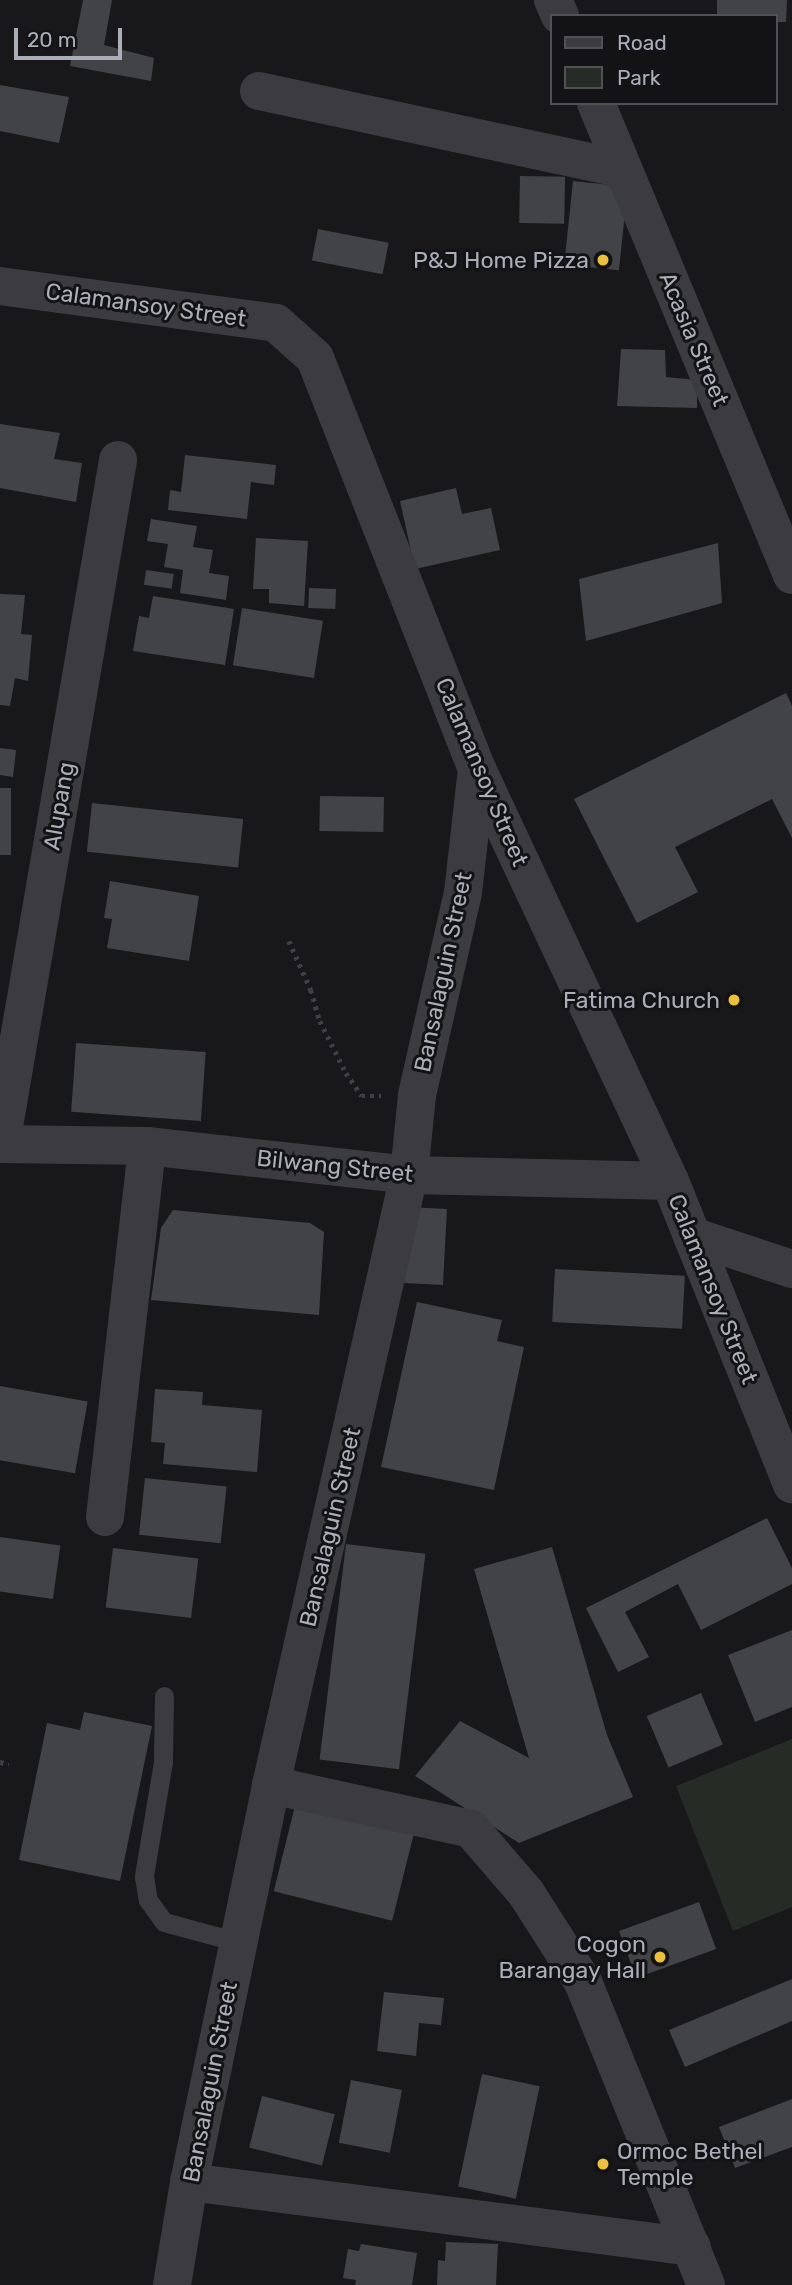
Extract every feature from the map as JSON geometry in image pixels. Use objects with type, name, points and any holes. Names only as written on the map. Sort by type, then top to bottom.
[{"type":"street","points":[[259,91],[622,169]]},
{"type":"street","name":"Acasia Street","points":[[597,105],[792,575]]},
{"type":"street","name":"Calamansoy Street","points":[[0,286],[276,323],[315,358],[477,768],[670,1181],[792,1484]]},
{"type":"street","name":"Alupang","points":[[0,1144],[118,460]]},
{"type":"street","name":"Bansalaguin Street","points":[[172,2285],[189,2182],[271,1785],[409,1175],[417,1095],[463,893],[477,768]]},
{"type":"street","name":"Bilwang Street","points":[[0,1144],[147,1146],[409,1175],[670,1181]]},
{"type":"street","points":[[105,1517],[147,1146]]},
{"type":"street","points":[[692,1236],[792,1269]]},
{"type":"street","points":[[271,1785],[471,1829],[526,1893],[583,1982],[706,2285]]},
{"type":"street","points":[[189,2182],[692,2247]]},
{"type":"lane","name":"Alupang","points":[[0,1144],[0,1152]]},
{"type":"lane","points":[[164,1696],[163,1762],[144,1876],[148,1900],[164,1922],[238,1942]]},
{"type":"path","points":[[289,941],[311,990],[320,1021],[346,1073],[362,1096],[417,1095]]},
{"type":"path","points":[[0,1762],[9,1764]]},
{"type":"green space","points":[[792,1739],[792,1907],[733,1931],[676,1786]]},
{"type":"building","points":[[83,0],[112,0],[104,45],[154,58],[151,81],[70,66]]},
{"type":"building","points":[[717,0],[787,0],[786,22],[778,22],[778,14],[717,14]]},
{"type":"building","points":[[0,85],[69,97],[59,143],[0,131]]},
{"type":"building","points":[[520,176],[565,177],[564,224],[519,223]]},
{"type":"building","points":[[573,181],[628,187],[619,270],[564,265]]},
{"type":"building","points":[[318,229],[389,243],[383,274],[312,260]]},
{"type":"building","points":[[621,349],[665,350],[666,377],[697,380],[697,408],[617,406]]},
{"type":"building","points":[[0,424],[60,433],[54,459],[82,463],[76,502],[0,488]]},
{"type":"building","points":[[185,455],[276,465],[274,485],[251,482],[247,519],[168,510],[170,490],[181,492]]},
{"type":"building","points":[[456,488],[462,514],[491,508],[500,550],[415,569],[400,501]]},
{"type":"building","points":[[151,519],[197,526],[193,547],[213,550],[209,573],[229,576],[226,600],[180,593],[183,570],[164,567],[168,544],[147,541]]},
{"type":"building","points":[[256,538],[308,541],[304,606],[269,603],[269,589],[253,589]]},
{"type":"building","points":[[718,543],[722,603],[586,641],[579,579]]},
{"type":"building","points":[[146,570],[174,574],[172,589],[144,585]]},
{"type":"building","points":[[309,588],[336,589],[335,609],[308,608]]},
{"type":"building","points":[[0,594],[25,595],[21,634],[32,635],[28,681],[15,678],[10,706],[0,705]]},
{"type":"building","points":[[153,596],[234,609],[225,665],[133,651],[139,616],[149,618]]},
{"type":"building","points":[[242,608],[323,621],[314,678],[233,665]]},
{"type":"building","points":[[786,693],[792,706],[792,838],[772,799],[675,847],[698,892],[637,923],[574,799]]},
{"type":"building","points":[[0,748],[16,750],[13,777],[0,775]]},
{"type":"building","points":[[0,788],[11,788],[11,855],[0,855]]},
{"type":"building","points":[[320,796],[384,797],[383,832],[319,831]]},
{"type":"building","points":[[92,803],[243,819],[238,868],[87,852]]},
{"type":"building","points":[[110,881],[199,896],[189,961],[107,948],[112,919],[104,918]]},
{"type":"building","points":[[76,1043],[206,1052],[201,1121],[71,1112]]},
{"type":"building","points":[[408,1207],[447,1209],[443,1285],[404,1283]]},
{"type":"building","points":[[173,1210],[310,1223],[324,1232],[319,1315],[151,1300],[161,1228]]},
{"type":"building","points":[[555,1269],[685,1276],[682,1329],[552,1322]]},
{"type":"building","points":[[417,1302],[502,1320],[497,1341],[524,1347],[494,1490],[381,1467]]},
{"type":"building","points":[[0,1386],[88,1401],[75,1473],[0,1460]]},
{"type":"building","points":[[155,1389],[203,1392],[202,1405],[262,1410],[257,1472],[163,1464],[165,1443],[151,1442]]},
{"type":"building","points":[[145,1478],[227,1487],[221,1543],[139,1535]]},
{"type":"building","points":[[767,1518],[792,1568],[792,1584],[701,1630],[678,1584],[625,1612],[649,1657],[618,1672],[586,1608]]},
{"type":"building","points":[[0,1537],[60,1545],[53,1599],[0,1592]]},
{"type":"building","points":[[346,1544],[425,1554],[399,1769],[320,1759]]},
{"type":"building","points":[[552,1547],[607,1735],[633,1797],[519,1843],[415,1776],[460,1721],[529,1758],[474,1569]]},
{"type":"building","points":[[113,1548],[198,1558],[191,1618],[106,1608]]},
{"type":"building","points":[[792,1630],[792,1707],[755,1722],[728,1655]]},
{"type":"building","points":[[701,1693],[723,1745],[669,1768],[647,1716]]},
{"type":"building","points":[[84,1712],[152,1726],[120,1881],[19,1860],[47,1723],[80,1730]]},
{"type":"building","points":[[296,1802],[414,1832],[392,1921],[274,1891]]},
{"type":"building","points":[[699,1902],[716,1949],[636,1978],[619,1931]]},
{"type":"building","points":[[792,1979],[792,2021],[685,2067],[669,2030]]},
{"type":"building","points":[[384,1992],[444,1998],[441,2025],[419,2023],[416,2056],[377,2051]]},
{"type":"building","points":[[482,2074],[540,2086],[516,2199],[458,2186]]},
{"type":"building","points":[[351,2080],[402,2090],[390,2153],[339,2143]]},
{"type":"building","points":[[262,2096],[335,2114],[322,2166],[249,2147]]},
{"type":"building","points":[[792,2099],[792,2147],[735,2168],[719,2127]]},
{"type":"building","points":[[446,2242],[498,2244],[496,2285],[437,2285],[438,2260],[445,2261]]},
{"type":"building","points":[[361,2244],[417,2253],[412,2285],[355,2285],[356,2280],[343,2278],[348,2249],[359,2251]]},
{"type":"place","name":"P&J Home Pizza","points":[[603,260]]},
{"type":"place","name":"Fatima Church","points":[[734,1000]]},
{"type":"place","name":"Cogon Barangay Hall","points":[[660,1957]]},
{"type":"place","name":"Ormoc Bethel Temple","points":[[603,2164]]}]
